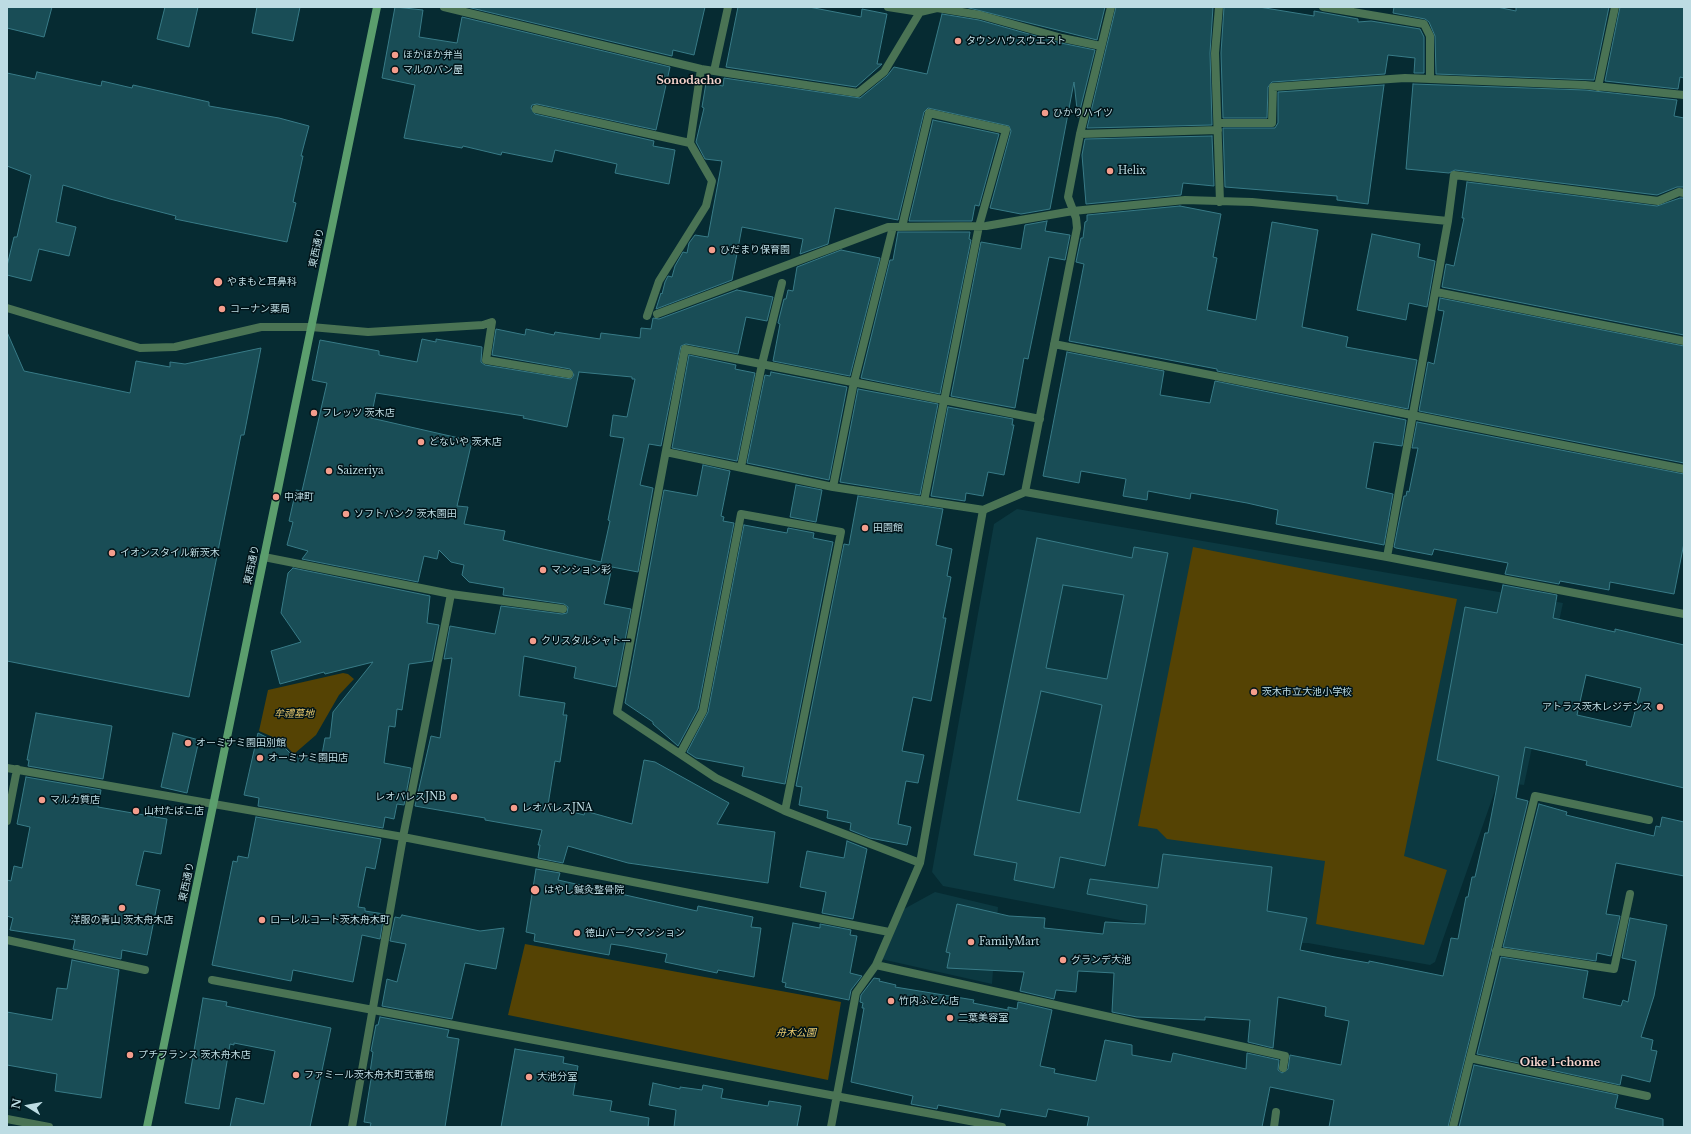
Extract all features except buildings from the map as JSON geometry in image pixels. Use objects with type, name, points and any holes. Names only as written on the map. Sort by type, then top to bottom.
[{"type":"street","name":"東西通り","points":[[147,1127],[377,7]]},
{"type":"street","points":[[444,7],[701,69],[858,93],[884,72],[920,10]]},
{"type":"street","points":[[714,71],[728,7]]},
{"type":"street","points":[[888,7],[920,10],[937,8],[980,15],[1062,38],[1101,46]]},
{"type":"street","points":[[1025,492],[1077,228],[1068,197],[1080,134],[1111,7]]},
{"type":"street","points":[[1219,7],[1215,52],[1220,202]]},
{"type":"street","points":[[1323,7],[1424,24],[1430,36],[1430,79]]},
{"type":"street","points":[[1598,87],[1615,7]]},
{"type":"street","points":[[647,316],[659,281],[706,206],[712,181],[690,143],[701,69]]},
{"type":"street","points":[[1080,134],[1272,123],[1273,87],[1405,78],[1598,87],[1684,95]]},
{"type":"street","points":[[536,109],[690,143]]},
{"type":"street","points":[[902,227],[929,113],[1006,130],[979,226],[924,501]]},
{"type":"street","points":[[1387,557],[1436,292],[1454,174],[1658,201],[1679,192],[1684,193]]},
{"type":"street","points":[[657,314],[881,230],[893,227],[979,226],[1073,211],[1185,200],[1252,202],[1448,221]]},
{"type":"street","points":[[833,487],[854,382],[893,227]]},
{"type":"street","points":[[741,467],[762,364],[782,283]]},
{"type":"street","points":[[1436,292],[1684,341]]},
{"type":"street","points":[[7,308],[140,348],[175,347],[261,327],[311,327],[368,332],[483,325],[492,322],[486,360],[569,374]]},
{"type":"street","points":[[1054,344],[1684,469]]},
{"type":"street","points":[[920,863],[785,811],[716,778],[617,712],[685,349],[1040,419]]},
{"type":"street","points":[[666,452],[833,487],[984,510],[1025,492],[1387,557],[1684,614]]},
{"type":"street","points":[[831,1127],[856,994],[876,965],[920,863],[984,510]]},
{"type":"street","points":[[680,754],[703,711],[741,514],[841,532],[785,811]]},
{"type":"street","points":[[264,557],[451,594],[563,609]]},
{"type":"street","points":[[352,1127],[371,1009],[451,594]]},
{"type":"street","points":[[7,768],[403,838],[889,932]]},
{"type":"street","points":[[7,821],[17,770]]},
{"type":"street","points":[[1453,1127],[1535,796],[1648,820]]},
{"type":"street","points":[[1496,951],[1614,969],[1630,894]]},
{"type":"street","points":[[7,940],[145,970]]},
{"type":"street","points":[[876,965],[1285,1056],[1283,1068]]},
{"type":"street","points":[[212,980],[1002,1127]]},
{"type":"street","points":[[1470,1058],[1647,1096]]},
{"type":"street","points":[[1274,1127],[1276,1112]]},
{"type":"street","points":[[7,1119],[49,1127]]},
{"type":"shaded area","name":"茨木市立大池小学校","points":[[1017,509],[1563,603],[1524,785],[1498,782],[1435,962],[1430,965],[1308,943],[1277,943],[1125,921],[943,886],[932,872],[994,524]]},
{"type":"shaded area","points":[[935,892],[998,907],[992,984],[881,959],[904,909]]},
{"type":"green space","points":[[1193,547],[1457,599],[1404,856],[1447,870],[1424,945],[1316,924],[1325,861],[1167,839],[1157,829],[1138,826]]},
{"type":"green space","name":"牟禮墓地","points":[[343,673],[348,674],[354,679],[339,695],[316,735],[294,754],[280,740],[259,731],[268,690]]},
{"type":"green space","name":"舟木公園","points":[[525,944],[841,1002],[828,1080],[508,1015]]},
{"type":"place","name":"タウンハウスウエスト","points":[[958,41]]},
{"type":"place","name":"ほかほか弁当","points":[[395,55]]},
{"type":"place","name":"マルのパン屋","points":[[395,70]]},
{"type":"place","name":"ひかりハイツ","points":[[1045,113]]},
{"type":"place","name":"Helix","points":[[1110,171]]},
{"type":"place","name":"ひだまり保育園","points":[[712,250]]},
{"type":"place","name":"やまもと耳鼻科","points":[[218,282]]},
{"type":"place","name":"コーナン薬局","points":[[222,309]]},
{"type":"place","name":"フレッツ 茨木店","points":[[314,413]]},
{"type":"place","name":"どないや 茨木店","points":[[421,442]]},
{"type":"place","name":"Saizeriya","points":[[329,471]]},
{"type":"place","name":"中津町","points":[[276,497]]},
{"type":"place","name":"ソフトバンク 茨木園田","points":[[346,514]]},
{"type":"place","name":"田園館","points":[[865,528]]},
{"type":"place","name":"イオンスタイル新茨木","points":[[112,553]]},
{"type":"place","name":"マンション彩","points":[[543,570]]},
{"type":"place","name":"クリスタルシャトー","points":[[533,641]]},
{"type":"place","name":"茨木市立大池小学校","points":[[1254,692]]},
{"type":"place","name":"アトラス茨木レジデンス","points":[[1660,707]]},
{"type":"place","name":"オーミナミ園田別館","points":[[188,743]]},
{"type":"place","name":"オーミナミ園田店","points":[[260,758]]},
{"type":"place","name":"レオパレスJNB","points":[[454,797]]},
{"type":"place","name":"マルカ質店","points":[[42,800]]},
{"type":"place","name":"レオパレスJNA","points":[[514,808]]},
{"type":"place","name":"山村たばこ店","points":[[136,811]]},
{"type":"place","name":"はやし鍼灸整骨院","points":[[535,890]]},
{"type":"place","name":"洋服の青山 茨木舟木店","points":[[122,908]]},
{"type":"place","name":"ローレルコート茨木舟木町","points":[[262,920]]},
{"type":"place","name":"徳山パークマンション","points":[[577,933]]},
{"type":"place","name":"FamilyMart","points":[[971,942]]},
{"type":"place","name":"グランデ大池","points":[[1063,960]]},
{"type":"place","name":"竹内ふとん店","points":[[891,1001]]},
{"type":"place","name":"二葉美容室","points":[[950,1018]]},
{"type":"place","name":"プチフランス 茨木舟木店","points":[[130,1055]]},
{"type":"place","name":"ファミール茨木舟木町弐番館","points":[[296,1075]]},
{"type":"place","name":"大池分室","points":[[529,1077]]},
{"type":"district","name":"Sonodacho","points":[[689,81]]},
{"type":"district","name":"Oike 1-chome","points":[[1560,1063]]}]
